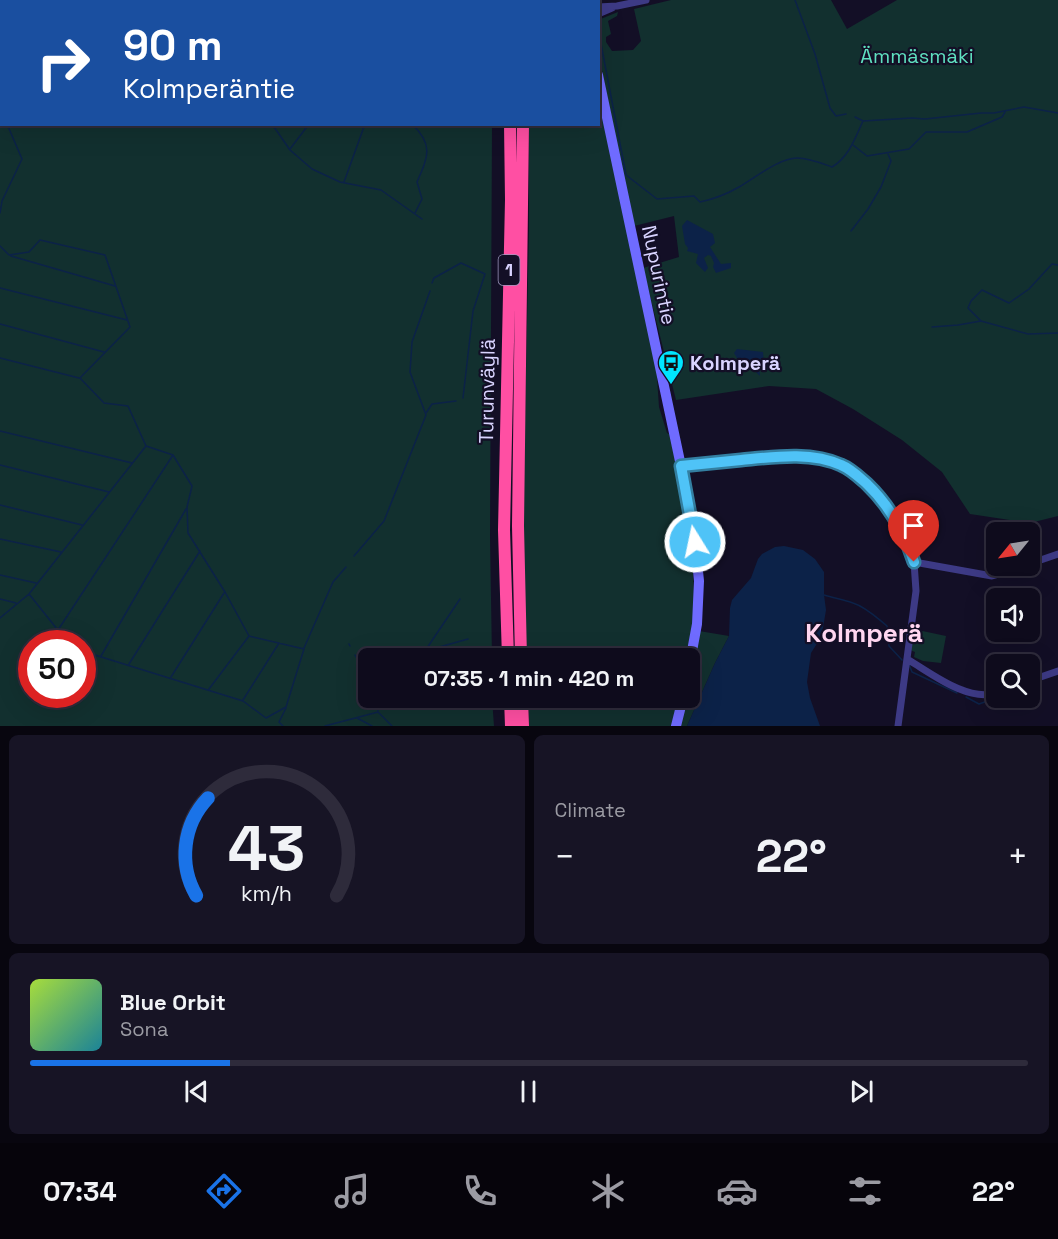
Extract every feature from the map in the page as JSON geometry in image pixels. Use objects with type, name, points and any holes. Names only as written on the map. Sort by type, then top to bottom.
[{"type":"highway","name":"Turunväylä","points":[[508,648],[504,530],[510,126]]},
{"type":"highway","name":"Turunväylä","points":[[520,648],[518,526],[523,126]]},
{"type":"highway","points":[[510,708],[511,726]]},
{"type":"highway","points":[[522,708],[523,726]]},
{"type":"main road","name":"Nupurintie","points":[[600,84],[695,542],[699,581],[697,624],[693,648]]},
{"type":"main road","points":[[676,726],[680,708]]},
{"type":"street","points":[[600,7],[646,0]]},
{"type":"street","points":[[600,13],[617,6]]},
{"type":"street","points":[[681,466],[782,456],[813,457],[841,465],[858,476],[889,508],[908,541],[914,562],[916,591],[898,726]]},
{"type":"street","points":[[1040,560],[1058,554]]},
{"type":"street","points":[[914,562],[986,575]]},
{"type":"street","points":[[907,659],[963,692],[986,696]]},
{"type":"street","points":[[1040,677],[1058,671]]},
{"type":"green space","name":"Ämmäsmäki","points":[[671,0],[831,0],[847,29],[897,0],[1058,0],[1058,516],[1034,522],[1023,522],[970,514],[942,472],[902,440],[816,389],[769,386],[676,400],[643,268],[679,257],[674,216],[634,226],[600,61],[600,19],[618,12],[617,16],[608,21],[611,34],[606,37],[606,42],[612,51],[633,50],[641,41],[634,9]]},
{"type":"green space","points":[[600,102],[656,363],[659,407],[669,434],[687,518],[694,582],[688,648],[526,648],[523,515],[529,126],[600,126]]},
{"type":"green space","points":[[0,126],[492,126],[490,537],[492,648],[358,648],[358,708],[493,708],[494,726],[0,726]]},
{"type":"green space","points":[[913,629],[946,636],[941,663],[923,661],[914,657],[915,652],[910,650]]},
{"type":"green space","points":[[699,631],[729,636],[700,697],[700,648],[696,648]]},
{"type":"green space","points":[[528,708],[676,708],[672,726],[529,726]]},
{"type":"green space","points":[[684,708],[695,708],[687,726],[680,726]]},
{"type":"water","points":[[687,220],[713,234],[715,243],[710,247],[721,264],[731,263],[731,268],[716,273],[711,256],[708,255],[704,258],[708,268],[705,272],[696,263],[698,254],[687,251],[685,244],[682,226]]},
{"type":"water","points":[[737,349],[763,352],[760,376],[754,370],[743,368],[734,353]]},
{"type":"water","name":"Kolmperä","points":[[784,546],[803,550],[815,559],[824,572],[826,610],[823,628],[811,653],[807,682],[820,726],[687,726],[695,708],[700,708],[700,697],[729,636],[732,600],[751,578],[762,554],[775,547]]},
{"type":"waterway","points":[[795,0],[815,54],[830,108],[836,116],[846,114]]},
{"type":"waterway","points":[[600,44],[626,175],[657,199],[694,196],[700,202],[720,196],[790,159],[806,159],[832,167],[847,153],[863,121]]},
{"type":"waterway","points":[[855,117],[863,121],[925,119],[994,113],[1024,107],[1058,113]]},
{"type":"waterway","points":[[853,145],[867,156],[909,149],[926,132],[967,132],[1002,117],[1005,112]]},
{"type":"waterway","points":[[0,213],[2,201],[22,159],[8,126]]},
{"type":"waterway","points":[[273,126],[290,150],[312,169],[340,182],[381,190],[422,219]]},
{"type":"waterway","points":[[290,149],[307,126]]},
{"type":"waterway","points":[[344,182],[364,126]]},
{"type":"waterway","points":[[414,126],[424,138],[427,152],[417,182],[422,199],[415,213]]},
{"type":"waterway","points":[[851,231],[881,187],[891,161],[888,154]]},
{"type":"waterway","points":[[0,246],[9,255],[29,252],[40,240],[105,255],[130,327],[80,378],[104,403],[128,406],[146,446]]},
{"type":"waterway","points":[[11,256],[115,286]]},
{"type":"waterway","points":[[432,283],[434,278],[461,263],[485,274],[473,311],[463,398]]},
{"type":"waterway","points":[[981,321],[968,308],[971,301],[982,290],[1009,303],[1029,289],[1052,264],[1058,265]]},
{"type":"waterway","points":[[0,288],[127,320]]},
{"type":"waterway","points":[[354,556],[384,521],[426,415],[410,372],[412,342],[430,291]]},
{"type":"waterway","points":[[932,327],[981,321],[1028,334],[1058,333]]},
{"type":"waterway","points":[[0,324],[104,352]]},
{"type":"waterway","points":[[0,358],[79,378]]},
{"type":"waterway","points":[[426,413],[432,404],[456,401]]},
{"type":"waterway","points":[[0,431],[132,463]]},
{"type":"waterway","points":[[0,618],[29,594],[146,446],[173,455],[192,486],[187,507],[188,533],[249,636],[304,649],[286,707],[266,718],[243,701],[96,655]]},
{"type":"waterway","points":[[58,630],[173,455]]},
{"type":"waterway","points":[[0,465],[109,492]]},
{"type":"waterway","points":[[0,505],[82,525]]},
{"type":"waterway","points":[[101,656],[186,509]]},
{"type":"waterway","points":[[0,539],[61,552]]},
{"type":"waterway","points":[[129,664],[200,551]]},
{"type":"waterway","points":[[304,648],[333,582],[346,567]]},
{"type":"waterway","points":[[0,575],[36,583]]},
{"type":"waterway","points":[[171,677],[224,593]]},
{"type":"waterway","points":[[29,594],[58,630]]},
{"type":"waterway","points":[[824,595],[858,605],[887,626],[889,646],[902,660]]},
{"type":"waterway","points":[[0,599],[16,603]]},
{"type":"waterway","points":[[427,648],[460,599]]},
{"type":"waterway","points":[[209,689],[249,636]]},
{"type":"waterway","points":[[436,648],[468,639]]},
{"type":"waterway","points":[[243,700],[279,643]]},
{"type":"waterway","points":[[355,655],[358,660]]},
{"type":"waterway","points":[[909,664],[912,672],[957,693]]},
{"type":"waterway","points":[[966,697],[979,704],[986,702]]},
{"type":"waterway","points":[[283,726],[279,722],[286,708]]},
{"type":"waterway","points":[[325,726],[378,712],[392,726]]},
{"type":"waterway","points":[[357,718],[372,726]]},
{"type":"place","name":"Kolmperä","points":[[671,386]]},
{"type":"district","name":"Kolmperä","points":[[864,633]]},
{"type":"route","points":[[695,542],[681,466],[782,456],[813,457],[841,465],[873,490],[897,521],[908,541],[914,562]]}]
